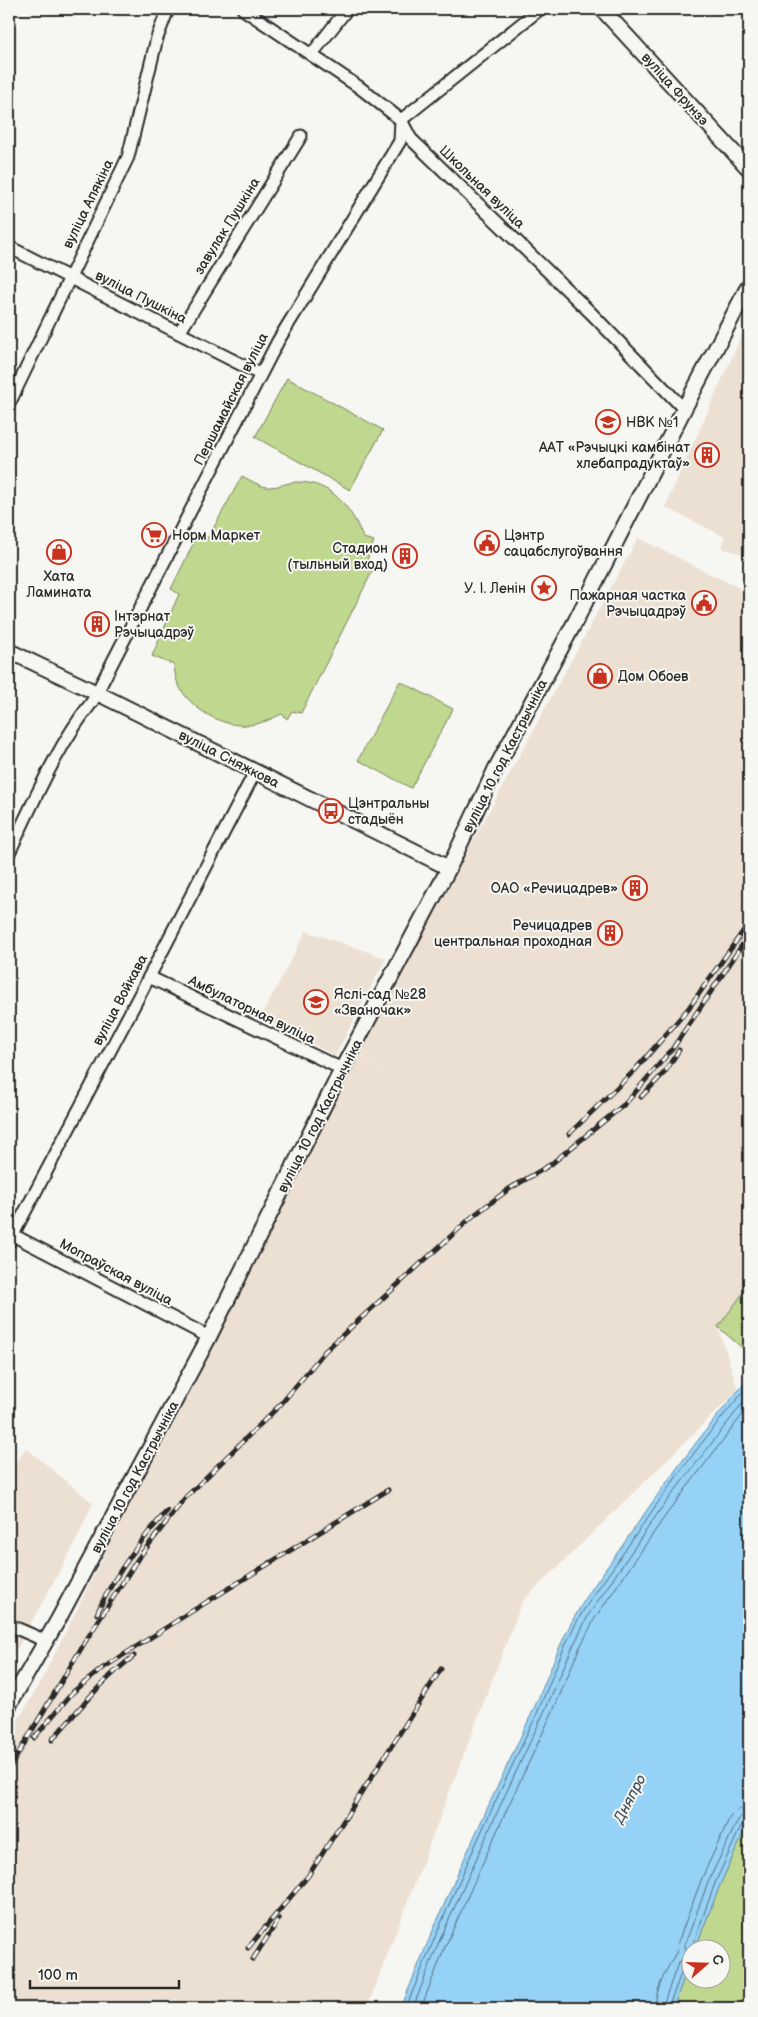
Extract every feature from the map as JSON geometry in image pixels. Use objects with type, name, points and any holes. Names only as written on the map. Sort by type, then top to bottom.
[{"type":"street","name":"вуліца Апякіна","points":[[9,404],[128,157],[157,38],[168,9]]},
{"type":"street","name":"Школьная вуліца","points":[[243,9],[359,87],[401,120],[410,139],[591,313],[684,409]]},
{"type":"street","points":[[312,54],[346,9]]},
{"type":"street","points":[[401,120],[540,9]]},
{"type":"street","name":"вуліца Фрунзэ","points":[[602,9],[749,169]]},
{"type":"street","name":"Першамайская вуліца","points":[[9,853],[76,722],[92,702],[260,374],[316,276],[400,141],[401,120]]},
{"type":"street","name":"завулак Пушкіна","points":[[179,333],[301,136]]},
{"type":"street","name":"вуліца Пушкіна","points":[[9,246],[260,374]]},
{"type":"street","name":"вуліца 10 год Кастрычніка","points":[[9,1705],[46,1641],[209,1337],[342,1070],[449,868],[496,768],[575,622],[749,285]]},
{"type":"street","name":"вуліца Сняжкова","points":[[9,652],[96,693],[449,868]]},
{"type":"street","name":"вуліца Войкава","points":[[10,1237],[149,977],[255,772]]},
{"type":"street","name":"Амбулаторная вуліца","points":[[149,977],[342,1070]]},
{"type":"street","name":"Мопраўская вуліца","points":[[10,1237],[209,1337]]},
{"type":"street","points":[[9,1625],[46,1641]]},
{"type":"shaded area","points":[[749,319],[749,556],[722,548],[725,537],[665,507]]},
{"type":"shaded area","points":[[638,538],[749,593],[749,1285],[718,1327],[738,1390],[522,1602],[367,2008],[9,2008],[9,1736],[40,1683],[356,1051],[416,1097],[358,1052]]},
{"type":"shaded area","name":"Яслі-сад №28 «Званочак»","points":[[306,931],[386,958],[335,1056],[261,1017]]},
{"type":"shaded area","points":[[26,1448],[93,1503],[74,1545],[9,1663],[9,1469],[11,1470]]},
{"type":"green space","points":[[287,378],[383,430],[350,490],[255,437]]},
{"type":"green space","points":[[242,476],[267,487],[297,482],[309,483],[330,492],[347,507],[363,538],[374,541],[367,560],[375,566],[301,713],[292,711],[287,719],[282,714],[258,724],[249,725],[239,725],[218,720],[198,708],[183,693],[178,684],[174,665],[152,656],[179,594],[171,589],[198,534],[208,538]]},
{"type":"green space","points":[[400,681],[453,709],[411,788],[358,760]]},
{"type":"green space","points":[[749,1285],[749,1354],[718,1327]]},
{"type":"green space","points":[[749,1821],[749,2008],[673,2008],[680,1989],[730,1990],[730,1940],[699,1940],[720,1885]]},
{"type":"water","name":"Дняпро","points":[[749,1378],[749,1821],[720,1885],[699,1940],[680,1940],[680,1989],[673,2008],[401,2008],[447,1897],[572,1622],[594,1586],[666,1483]]},
{"type":"railway","points":[[569,1134],[635,1070],[688,1009],[749,923]]},
{"type":"railway","points":[[9,1769],[85,1642],[137,1560],[185,1498],[281,1404],[325,1351],[473,1216],[509,1189],[550,1165],[626,1103],[673,1048],[749,935]]},
{"type":"railway","points":[[641,1097],[665,1072],[679,1050]]},
{"type":"railway","points":[[34,1738],[73,1692],[103,1668],[388,1490]]},
{"type":"railway","points":[[97,1614],[111,1586],[128,1560],[167,1511]]},
{"type":"railway","points":[[52,1740],[101,1685],[134,1656]]},
{"type":"railway","points":[[248,1948],[308,1876],[441,1669]]},
{"type":"railway","points":[[253,1959],[279,1919]]},
{"type":"place","name":"НВК №1","points":[[608,422]]},
{"type":"place","name":"ААТ «Рэчыцкі камбінат хлебапрадуктаў»","points":[[707,455]]},
{"type":"place","name":"Норм Маркет","points":[[154,535]]},
{"type":"place","name":"Цэнтр сацабслугоўвання","points":[[487,543]]},
{"type":"place","name":"Хата Ламината","points":[[59,552]]},
{"type":"place","name":"Стадион (тыльный вход)","points":[[405,556]]},
{"type":"place","name":"У. І. Ленін","points":[[544,588]]},
{"type":"place","name":"Пажарная частка Рэчыцадрэў","points":[[704,603]]},
{"type":"place","name":"Інтэрнат Рэчыцадрэў","points":[[97,624]]},
{"type":"place","name":"Дом Обоев","points":[[600,676]]},
{"type":"place","name":"Цэнтральны стадыён","points":[[331,811]]},
{"type":"place","name":"ОАО «Речицадрев»","points":[[635,888]]},
{"type":"place","name":"Речицадрев центральная проходная","points":[[610,933]]},
{"type":"place","name":"Яслі-сад №28 «Званочак»","points":[[316,1002]]}]
